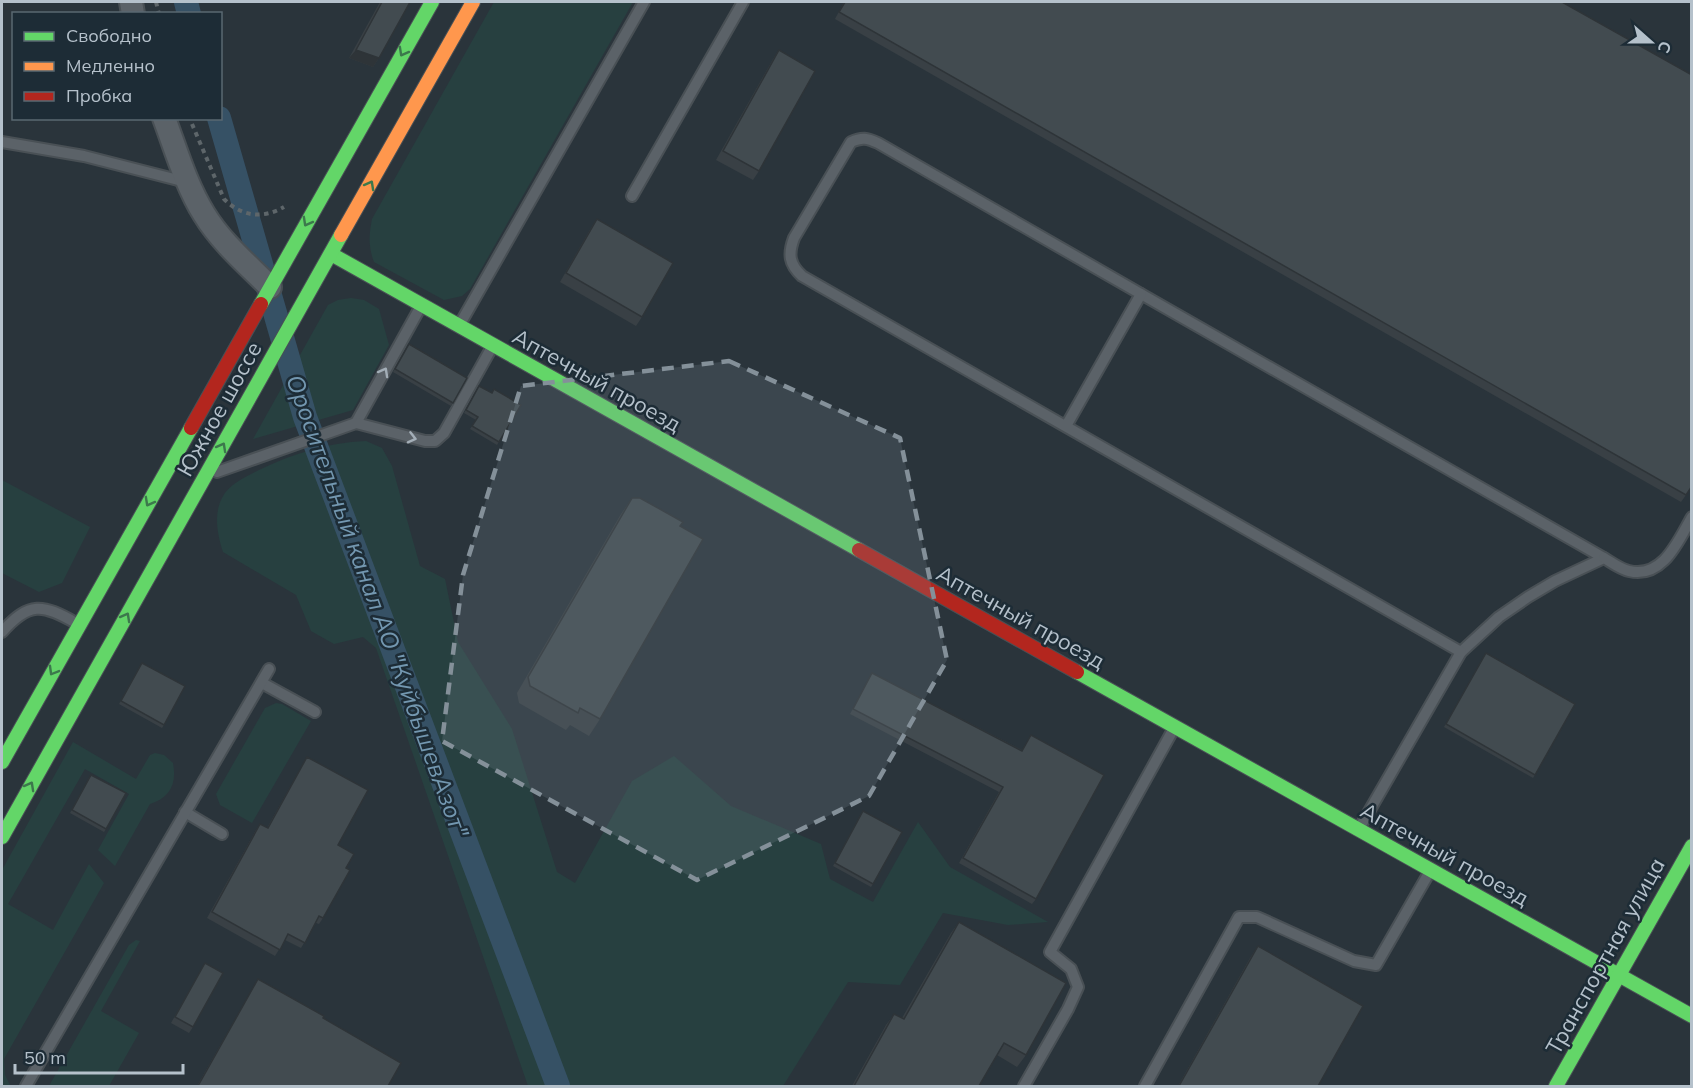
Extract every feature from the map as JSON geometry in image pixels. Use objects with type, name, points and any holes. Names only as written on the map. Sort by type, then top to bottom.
[{"type":"street","name":"Южное шоссе","points":[[2,762],[432,2]]},
{"type":"street","name":"Южное шоссе","points":[[2,837],[473,2]]},
{"type":"street","points":[[165,120],[189,183],[204,213],[225,242],[270,287]]},
{"type":"street","name":"Аптечный проезд","points":[[330,254],[1692,1016]]},
{"type":"street","name":"Транспортная улица","points":[[1556,1086],[1692,846]]},
{"type":"lane","points":[[458,327],[644,2]]},
{"type":"lane","points":[[632,196],[743,2]]},
{"type":"lane","points":[[1461,652],[802,276],[791,262],[790,250],[794,238],[851,142],[867,138],[878,143],[1628,571],[1646,572],[1659,567],[1692,517]]},
{"type":"lane","points":[[2,142],[84,156],[189,183]]},
{"type":"lane","points":[[1066,426],[1141,294]]},
{"type":"lane","points":[[356,423],[421,305]]},
{"type":"lane","points":[[205,476],[356,423],[425,441],[435,441],[444,433],[493,346]]},
{"type":"lane","points":[[1358,830],[1461,652],[1499,617],[1528,597],[1555,581],[1604,558]]},
{"type":"lane","points":[[2,632],[18,615],[33,609],[46,608],[79,625]]},
{"type":"lane","points":[[26,1086],[269,669]]},
{"type":"lane","points":[[262,683],[315,712]]},
{"type":"lane","points":[[1024,1086],[1078,987],[1071,969],[1050,952],[1174,727]]},
{"type":"lane","points":[[186,812],[222,834]]},
{"type":"lane","points":[[1145,1086],[1239,917],[1257,917],[1354,961],[1376,965],[1431,870]]},
{"type":"path","points":[[191,120],[224,200],[231,206],[255,216],[273,214],[291,201]]},
{"type":"highlighted area","points":[[729,361],[900,438],[947,660],[869,796],[697,880],[442,741],[463,575],[521,386]]},
{"type":"green space","points":[[494,2],[633,2],[470,289],[462,296],[444,300],[374,262],[370,246],[372,219]]},
{"type":"green space","points":[[351,298],[364,300],[379,309],[389,345],[353,410],[253,439],[328,305],[338,300]]},
{"type":"green space","points":[[366,441],[382,448],[392,466],[420,566],[445,579],[458,642],[512,729],[557,872],[575,883],[632,781],[674,756],[731,806],[821,844],[830,879],[873,902],[918,822],[950,867],[1048,922],[1008,925],[943,913],[900,985],[848,982],[783,1086],[528,1086],[376,648],[363,637],[334,644],[311,631],[296,595],[223,552],[219,539],[217,518],[219,505],[225,493],[238,481],[298,454],[337,444]]},
{"type":"green space","points":[[2,480],[90,527],[62,583],[39,592],[2,573]]},
{"type":"green space","points":[[276,703],[282,704],[311,721],[252,823],[220,805],[216,794],[265,708]]},
{"type":"green space","points":[[73,742],[136,779],[150,755],[155,753],[164,755],[173,763],[173,784],[163,798],[150,804],[115,866],[98,850],[129,794],[85,769],[8,904],[53,930],[89,864],[104,883],[4,1059],[5,1075],[10,1085],[2,1086],[2,870]]},
{"type":"green space","points":[[136,940],[140,941],[101,1011],[139,1033],[109,1086],[49,1086],[129,945]]},
{"type":"building","points":[[382,2],[410,2],[379,58],[356,50]]},
{"type":"building","points":[[845,2],[1562,2],[1692,75],[1692,486],[1686,495],[839,12]]},
{"type":"building","points":[[779,50],[815,71],[759,171],[723,151]]},
{"type":"building","points":[[597,219],[673,263],[642,317],[566,273]]},
{"type":"building","points":[[409,344],[467,378],[453,403],[395,369]]},
{"type":"building","points":[[479,386],[492,393],[494,389],[521,405],[499,442],[472,426],[478,417],[466,410]]},
{"type":"building","points":[[632,498],[640,498],[683,522],[680,526],[703,539],[600,719],[580,708],[578,713],[530,686],[528,677]]},
{"type":"building","points":[[1486,653],[1575,704],[1535,775],[1446,724]]},
{"type":"building","points":[[142,663],[185,686],[164,725],[121,701]]},
{"type":"building","points":[[872,673],[1022,751],[1031,735],[1104,775],[1036,899],[963,858],[1003,787],[853,709]]},
{"type":"building","points":[[307,757],[368,790],[338,845],[354,854],[346,868],[350,870],[323,918],[319,916],[305,943],[288,934],[280,950],[212,912],[260,824],[268,828]]},
{"type":"building","points":[[91,775],[126,793],[106,829],[72,810]]},
{"type":"building","points":[[863,811],[902,832],[873,884],[835,863]]},
{"type":"building","points":[[959,922],[1066,983],[1026,1055],[1004,1043],[979,1086],[854,1086],[894,1014],[904,1019]]},
{"type":"building","points":[[1258,946],[1363,1006],[1318,1086],[1179,1086]]},
{"type":"building","points":[[205,963],[223,973],[193,1027],[175,1017]]},
{"type":"building","points":[[258,979],[401,1063],[388,1086],[198,1086]]},
{"type":"waterway","name":"Оросительный канал АО \"КуйбышевАзот\"","points":[[186,2],[188,12]]},
{"type":"waterway","name":"Оросительный канал АО \"КуйбышевАзот\"","points":[[220,120],[305,417],[558,1086]]},
{"type":"traffic: fast","points":[[261,304],[432,2]]},
{"type":"traffic: fast","points":[[2,837],[341,235]]},
{"type":"traffic: fast","points":[[331,254],[859,550]]},
{"type":"traffic: fast","points":[[2,762],[191,428]]},
{"type":"traffic: fast","points":[[1077,672],[1692,1016]]},
{"type":"traffic: fast","points":[[1556,1086],[1692,846]]},
{"type":"traffic: slow","points":[[341,235],[473,2]]},
{"type":"traffic: jam","points":[[191,428],[261,304]]},
{"type":"traffic: jam","points":[[859,550],[1077,672]]}]
